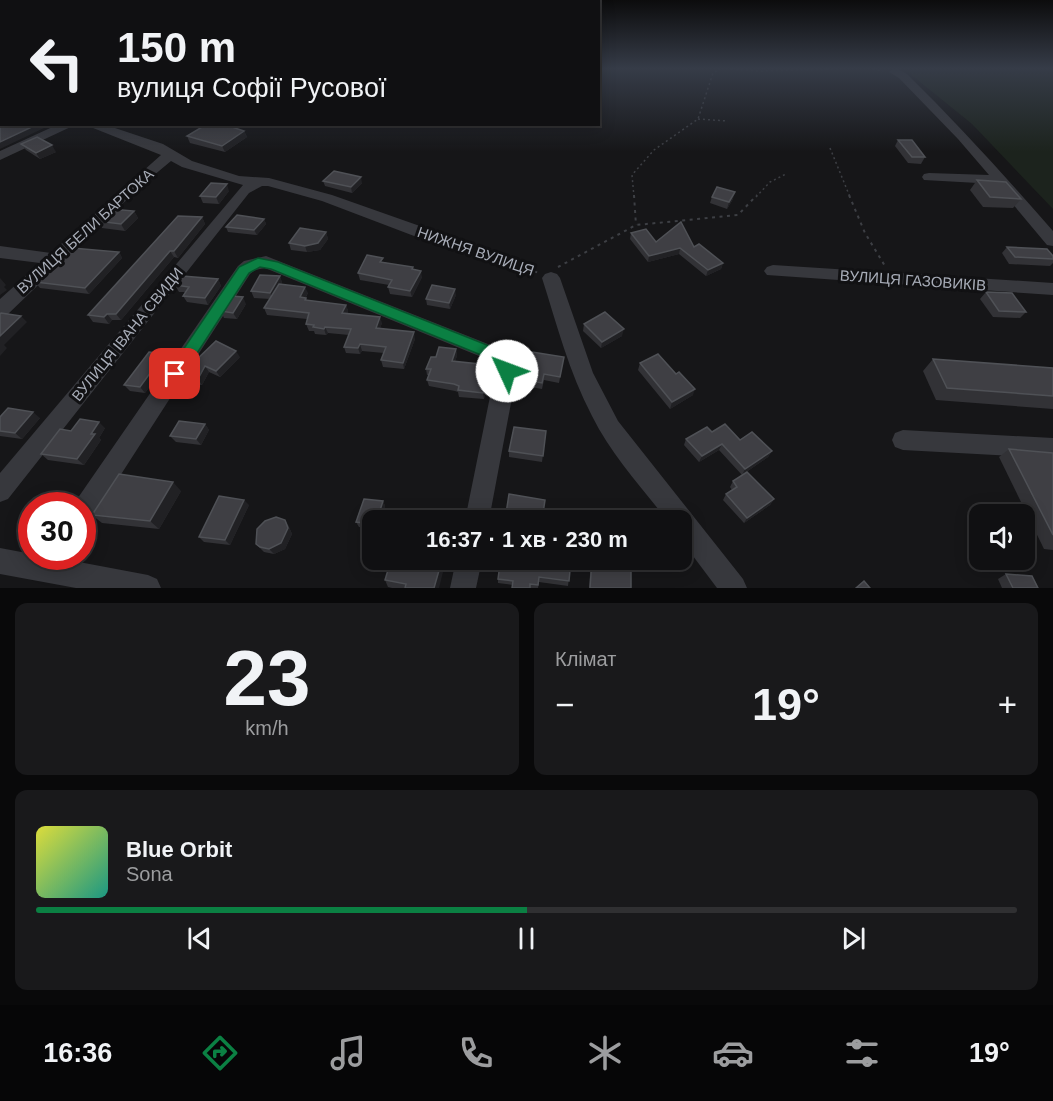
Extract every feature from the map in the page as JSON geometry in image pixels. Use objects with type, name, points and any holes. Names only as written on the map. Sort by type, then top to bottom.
[{"type":"street","points":[[923,96],[963,136],[1053,241]]},
{"type":"street","points":[[0,156],[67,126]]},
{"type":"street","name":"НИЖНЯ ВУЛИЦЯ","points":[[95,126],[158,147],[187,164],[238,180],[269,182],[327,198],[428,235]]},
{"type":"street","name":"ВУЛИЦЯ БЕЛИ БАРТОКА","points":[[0,310],[136,183],[171,154]]},
{"type":"street","points":[[929,177],[1001,180]]},
{"type":"street","name":"ВУЛИЦЯ ІВАНА СВИДИ","points":[[0,491],[244,190],[258,182]]},
{"type":"street","points":[[0,252],[54,259]]},
{"type":"street","points":[[96,492],[244,270],[250,265],[266,262],[486,351],[506,363],[507,371],[479,510]]},
{"type":"street","name":"ВУЛИЦЯ ГАЗОВИКІВ","points":[[773,271],[1053,289]]},
{"type":"street","name":"НИЖНЯ ВУЛИЦЯ","points":[[551,278],[574,353],[597,407],[610,428],[734,588]]},
{"type":"street","points":[[903,440],[1053,448]]},
{"type":"street","points":[[0,561],[18,562]]},
{"type":"street","points":[[77,570],[148,588]]},
{"type":"street","points":[[463,588],[467,570]]},
{"type":"path","points":[[636,225],[632,175],[654,150],[698,119],[705,96]]},
{"type":"path","points":[[698,119],[728,122]]},
{"type":"path","points":[[830,148],[865,233],[884,265],[898,279]]},
{"type":"path","points":[[551,278],[556,268],[636,225],[738,215],[770,182],[786,174]]},
{"type":"path","name":"НИЖНЯ ВУЛИЦЯ","points":[[428,235],[551,278]]},
{"type":"shaded area","points":[[938,96],[1053,96],[1053,209],[972,124]]},
{"type":"building","points":[[0,126],[34,126],[0,142]]},
{"type":"building","points":[[204,126],[229,126],[244,131],[222,146],[187,136]]},
{"type":"building","points":[[37,137],[52,145],[36,153],[21,144]]},
{"type":"building","points":[[898,140],[912,140],[925,157],[912,157]]},
{"type":"building","points":[[334,171],[361,177],[351,187],[323,181]]},
{"type":"building","points":[[977,180],[1006,182],[1021,199],[990,197]]},
{"type":"building","points":[[211,183],[227,184],[216,197],[200,196]]},
{"type":"building","points":[[717,187],[735,192],[729,202],[712,197]]},
{"type":"building","points":[[111,209],[134,211],[121,224],[97,221]]},
{"type":"building","points":[[237,215],[264,219],[254,230],[226,227]]},
{"type":"building","points":[[178,216],[202,217],[116,314],[107,314],[104,317],[88,315]]},
{"type":"building","points":[[681,222],[694,247],[699,244],[723,263],[708,270],[680,248],[649,256],[631,233],[646,229],[656,242]]},
{"type":"building","points":[[300,228],[326,232],[318,243],[305,246],[289,243]]},
{"type":"building","points":[[1007,247],[1047,249],[1053,259],[1015,257]]},
{"type":"building","points":[[72,248],[119,252],[85,288],[35,282]]},
{"type":"building","points":[[367,255],[383,258],[380,262],[413,267],[412,269],[421,271],[410,291],[388,287],[392,280],[358,273]]},
{"type":"building","points":[[260,275],[280,276],[270,293],[251,291]]},
{"type":"building","points":[[182,276],[218,279],[205,298],[183,296],[189,287],[175,285]]},
{"type":"building","points":[[279,284],[305,287],[300,297],[306,298],[305,300],[346,305],[342,313],[380,317],[376,328],[414,332],[403,363],[381,360],[386,347],[360,344],[358,348],[344,347],[351,329],[313,327],[314,325],[306,324],[309,313],[264,308]]},
{"type":"building","points":[[432,285],[455,289],[449,303],[426,299]]},
{"type":"building","points":[[986,292],[1012,293],[1026,312],[999,311]]},
{"type":"building","points":[[231,296],[243,297],[233,313],[221,311]]},
{"type":"building","points":[[605,312],[624,329],[602,342],[584,324]]},
{"type":"building","points":[[0,314],[21,316],[0,336]]},
{"type":"building","points":[[216,341],[236,351],[216,371],[205,366],[198,379],[183,378],[191,365]]},
{"type":"building","points":[[439,347],[456,349],[452,361],[489,365],[483,393],[458,390],[459,386],[454,384],[427,380],[431,369],[426,369],[431,357],[436,357]]},
{"type":"building","points":[[149,352],[164,354],[140,387],[124,385]]},
{"type":"building","points":[[532,352],[564,357],[560,377],[544,374],[542,383],[531,381],[534,367],[528,366]]},
{"type":"building","points":[[658,354],[676,374],[679,372],[695,389],[672,402],[640,363]]},
{"type":"building","points":[[933,359],[1053,368],[1053,396],[947,388]]},
{"type":"building","points":[[8,408],[33,412],[15,433],[0,431],[0,417]]},
{"type":"building","points":[[80,419],[99,422],[91,434],[95,434],[77,459],[41,454],[60,429],[71,431]]},
{"type":"building","points":[[179,421],[205,424],[196,439],[170,436]]},
{"type":"building","points":[[725,424],[740,440],[752,432],[772,451],[745,469],[722,444],[702,456],[686,439],[707,427],[712,432]]},
{"type":"building","points":[[514,427],[546,431],[543,456],[509,451]]},
{"type":"building","points":[[1009,449],[1053,453],[1053,535]]},
{"type":"building","points":[[747,472],[774,499],[747,518],[726,494],[737,487],[733,481]]},
{"type":"building","points":[[119,474],[173,482],[150,521],[96,515],[96,509]]},
{"type":"building","points":[[509,494],[545,500],[544,510],[507,510]]},
{"type":"building","points":[[219,496],[244,500],[225,540],[199,537]]},
{"type":"building","points":[[364,499],[383,501],[380,510],[362,510],[362,523],[356,522]]},
{"type":"building","points":[[276,517],[285,520],[288,528],[281,543],[269,549],[260,547],[256,544],[257,529],[265,521]]},
{"type":"building","points":[[388,570],[439,570],[434,588],[405,588],[406,584],[385,580]]},
{"type":"building","points":[[499,570],[570,570],[569,581],[539,577],[538,585],[530,584],[530,588],[512,588],[513,581],[498,579]]},
{"type":"building","points":[[591,570],[631,570],[631,588],[590,588]]},
{"type":"building","points":[[1006,574],[1032,576],[1038,588],[1013,588]]},
{"type":"building","points":[[864,581],[870,588],[856,588]]},
{"type":"route","points":[[175,374],[244,270],[258,262],[274,265],[486,351],[506,363],[507,371]]}]
